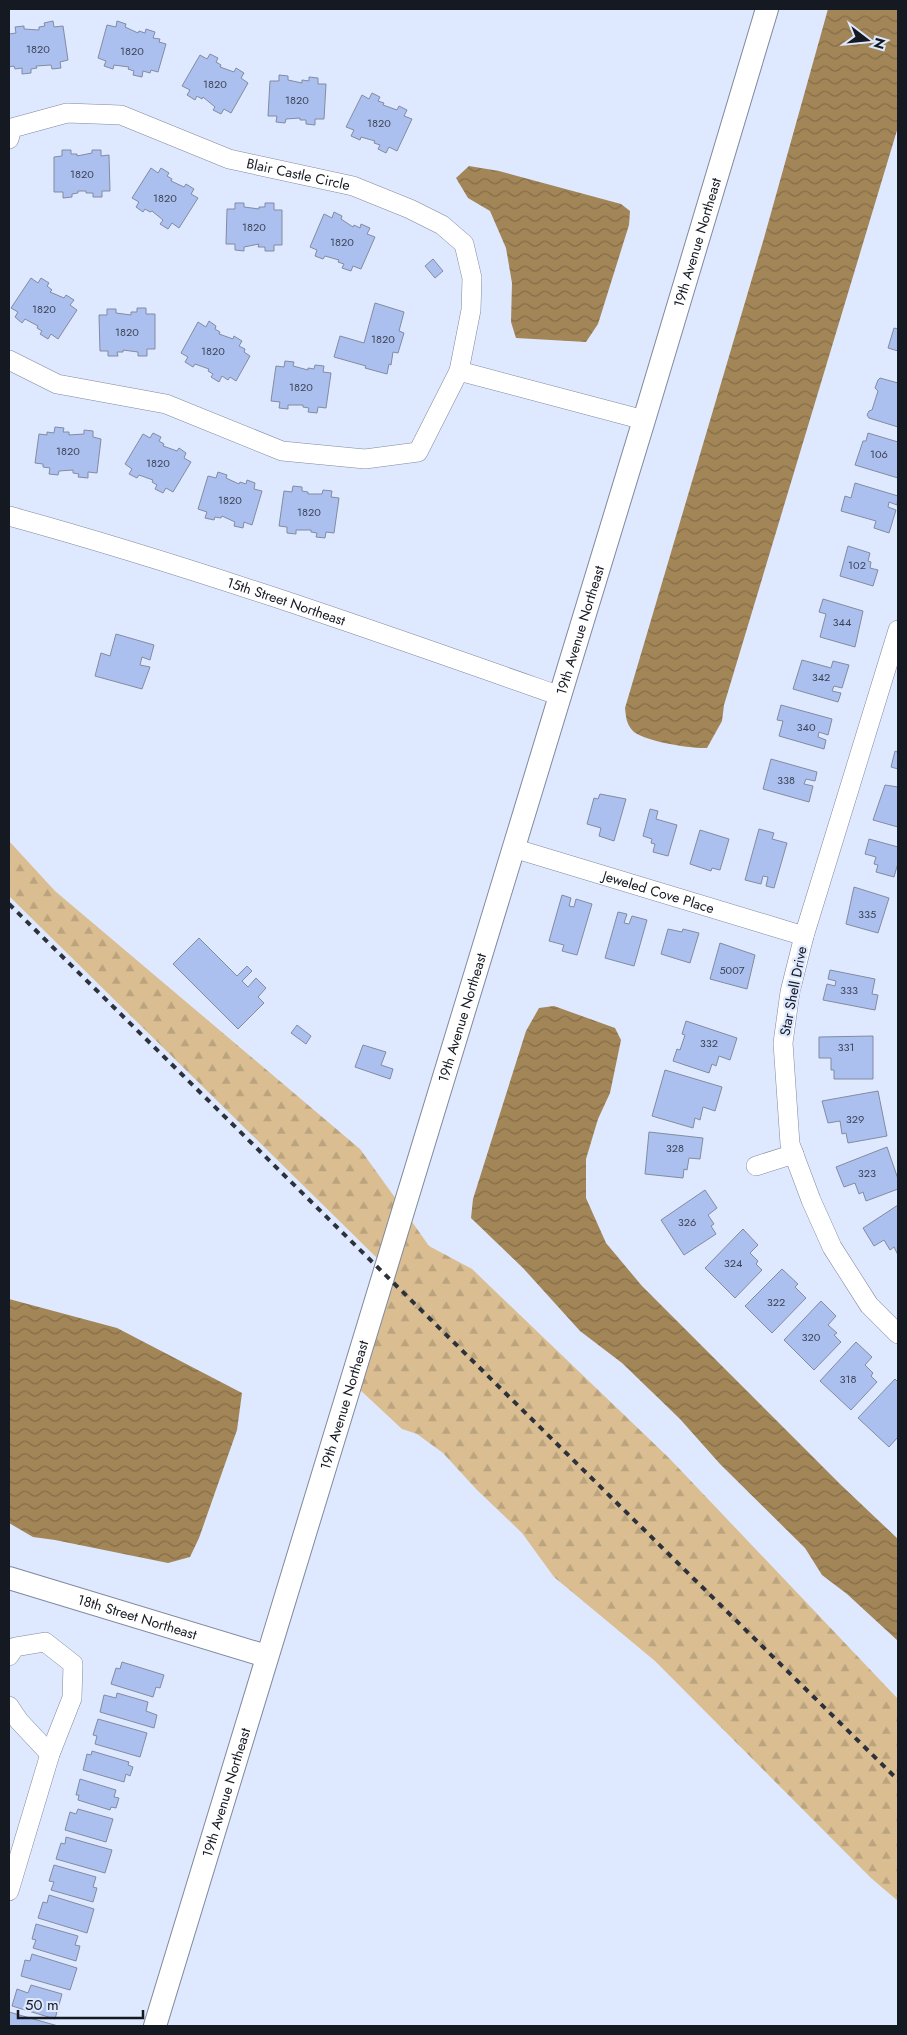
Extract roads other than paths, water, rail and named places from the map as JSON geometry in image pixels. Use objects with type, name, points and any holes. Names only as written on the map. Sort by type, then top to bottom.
[{"type":"street","name":"19th Avenue Northeast","points":[[155,2026],[266,1656],[644,420],[767,9]]},
{"type":"street","name":"Blair Castle Circle","points":[[9,139],[12,128],[67,113],[121,115],[229,159],[353,186],[410,209],[442,225],[464,244],[472,278],[471,310],[459,371],[418,452],[365,459],[282,450],[166,404],[57,384],[9,360]]},
{"type":"street","points":[[459,371],[644,420]]},
{"type":"street","name":"15th Street Northeast","points":[[9,516],[107,543],[222,579],[560,696]]},
{"type":"street","name":"Star Shell Drive","points":[[898,630],[804,936],[790,992],[783,1043],[790,1144],[832,1247],[869,1304],[898,1334]]},
{"type":"street","name":"Jeweled Cove Place","points":[[514,848],[804,936]]},
{"type":"street","points":[[756,1166],[794,1154]]},
{"type":"street","name":"18th Street Northeast","points":[[9,1578],[266,1656]]},
{"type":"street","points":[[9,1656],[15,1647],[45,1642],[73,1664],[72,1698],[50,1754],[9,1889]]},
{"type":"street","points":[[9,1706],[19,1721],[50,1754]]},
{"type":"water","points":[[828,9],[898,9],[898,127],[724,705],[722,721],[707,748],[667,744],[645,738],[632,730],[627,722],[625,708],[764,238]]},
{"type":"water","points":[[469,166],[499,171],[621,204],[630,211],[629,225],[598,324],[586,342],[516,338],[511,322],[512,283],[506,248],[490,211],[468,198],[456,178]]},
{"type":"water","points":[[554,1006],[615,1028],[621,1040],[610,1093],[598,1119],[586,1159],[586,1198],[606,1243],[642,1286],[841,1485],[898,1539],[898,1641],[847,1594],[822,1575],[805,1548],[720,1464],[680,1419],[622,1363],[580,1331],[523,1268],[471,1218],[473,1199],[526,1031],[539,1008]]},
{"type":"water","points":[[9,1299],[117,1328],[242,1393],[237,1430],[199,1538],[190,1557],[168,1563],[33,1537],[9,1523]]},
{"type":"railway","points":[[9,904],[898,1780]]}]
